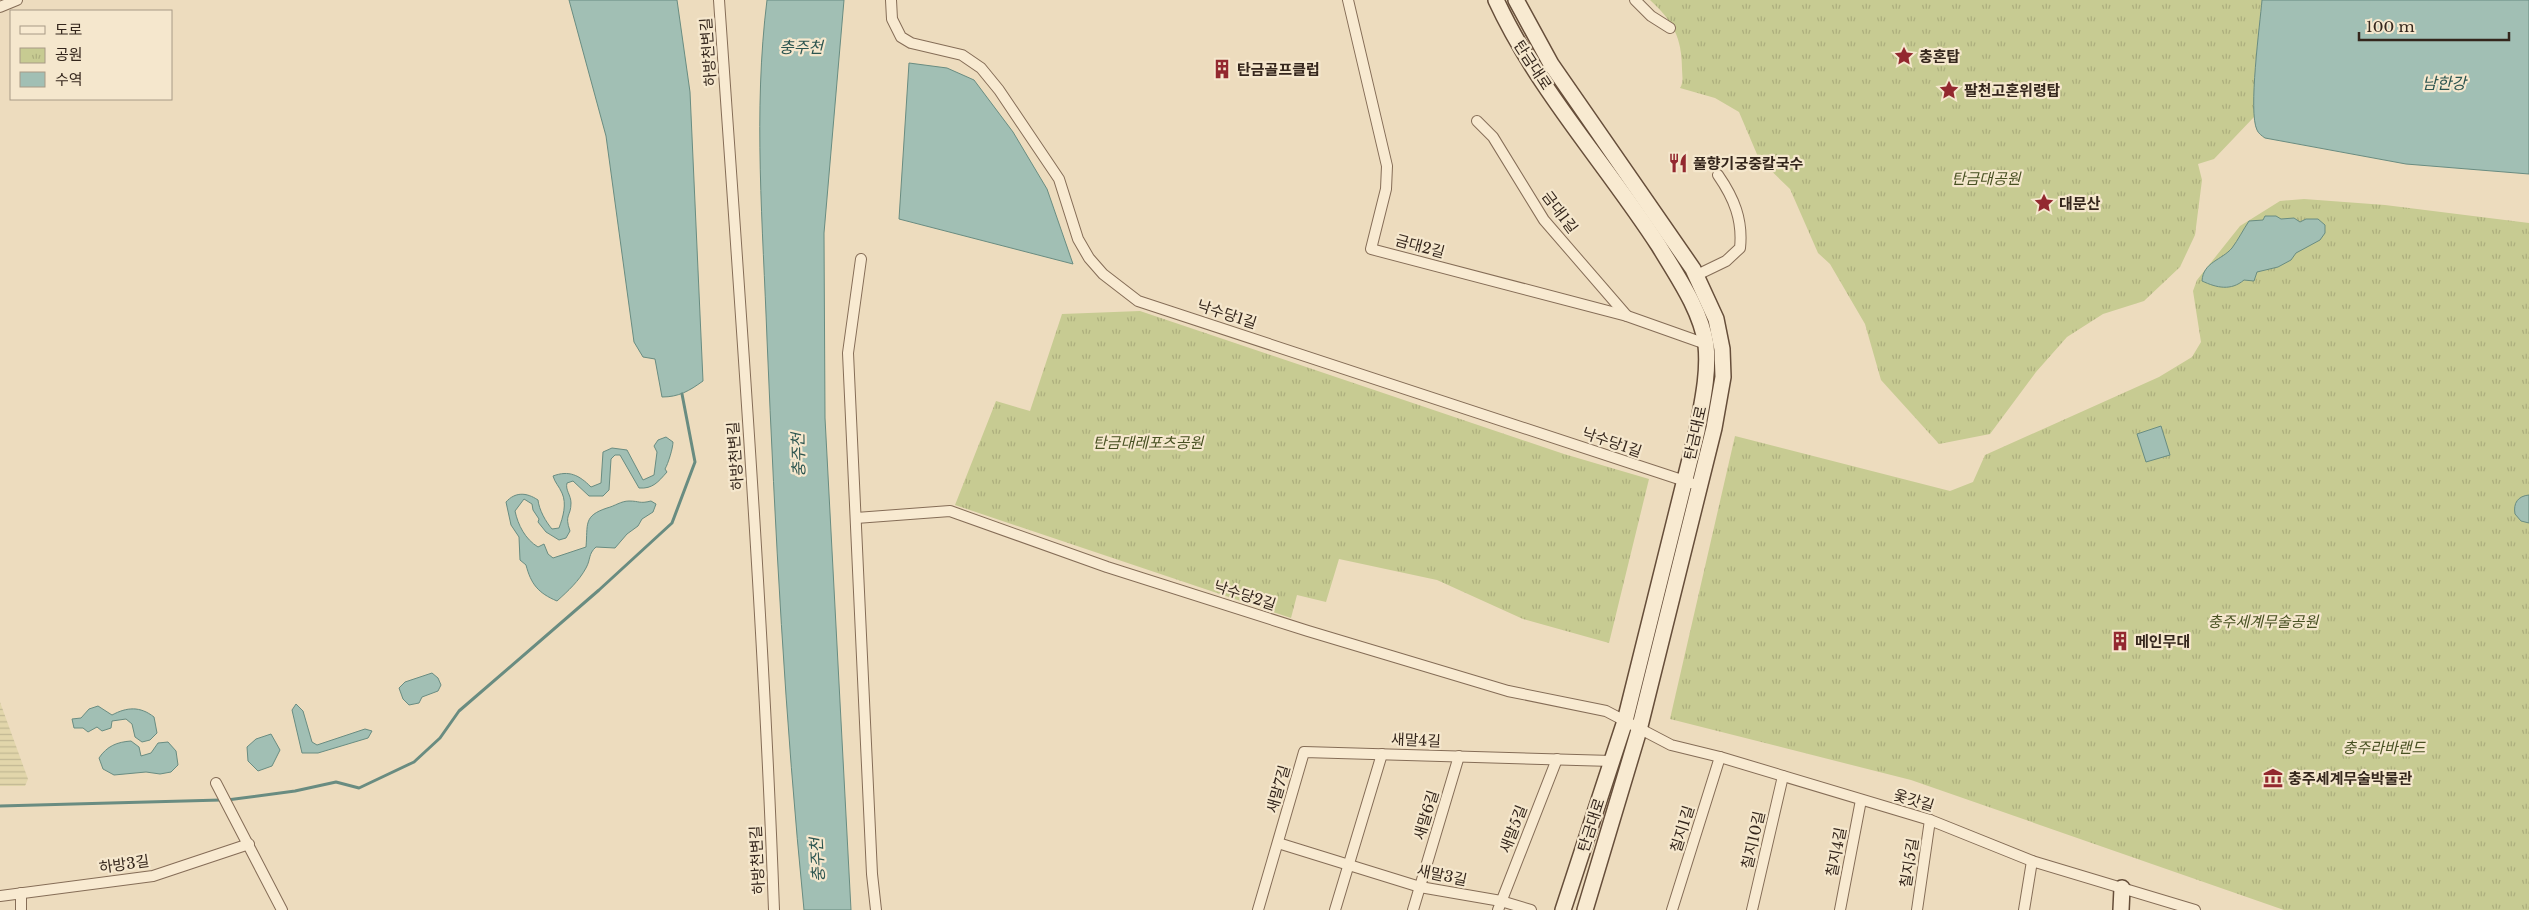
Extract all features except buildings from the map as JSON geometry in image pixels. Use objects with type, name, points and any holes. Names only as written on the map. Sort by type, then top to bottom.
[{"type":"main road","name":"탄금대로","points":[[1496,0],[1521,47],[1674,270],[1696,314],[1706,344],[1705,388],[1697,432],[1625,721],[1563,910]]},
{"type":"main road","name":"탄금대로","points":[[1516,0],[1552,64],[1697,275],[1716,319],[1723,362],[1719,402],[1639,730],[1585,910]]},
{"type":"main road","points":[[2121,910],[2122,888]]},
{"type":"street","points":[[0,7],[17,0]]},
{"type":"street","name":"하방천변길","points":[[719,0],[738,249],[758,558],[774,910]]},
{"type":"street","name":"낙수당1길","points":[[891,0],[892,19],[901,36],[911,43],[962,55],[981,68],[999,90],[1059,179],[1078,239],[1089,258],[1102,274],[1138,301],[1699,485]]},
{"type":"street","name":"금대2길","points":[[1348,0],[1387,166],[1386,189],[1371,249],[1627,316],[1706,344]]},
{"type":"street","points":[[1635,0],[1651,16],[1670,28]]},
{"type":"street","name":"금대1길","points":[[1477,121],[1493,137],[1544,220],[1627,316]]},
{"type":"street","points":[[1697,275],[1726,261],[1740,248],[1742,230],[1738,213],[1730,191],[1718,175]]},
{"type":"street","points":[[861,259],[848,353],[872,874],[876,910]]},
{"type":"street","name":"낙수당2길","points":[[856,518],[950,511],[1107,567],[1308,632],[1508,690],[1606,711],[1625,721]]},
{"type":"street","name":"옻갓길","points":[[1625,721],[1639,730],[1672,745],[1720,757],[1930,820],[2032,861],[2195,910]]},
{"type":"street","name":"새말7길","points":[[1258,910],[1304,752],[1382,754]]},
{"type":"street","name":"새말4길","points":[[1335,910],[1382,754],[1612,760]]},
{"type":"street","name":"새말6길","points":[[1413,910],[1459,756]]},
{"type":"street","name":"칠지1길","points":[[1672,910],[1720,757]]},
{"type":"street","name":"새말5길","points":[[1500,906],[1557,759]]},
{"type":"street","name":"칠지10길","points":[[1752,910],[1783,776]]},
{"type":"street","points":[[216,782],[282,910]]},
{"type":"street","name":"칠지4길","points":[[1840,910],[1861,800]]},
{"type":"street","name":"칠지5길","points":[[1917,910],[1930,820]]},
{"type":"street","name":"새말3길","points":[[1278,843],[1420,887],[1500,906],[1531,910]]},
{"type":"street","name":"하방3길","points":[[0,896],[153,876],[249,844]]},
{"type":"street","points":[[2024,910],[2032,861]]},
{"type":"street","points":[[21,893],[21,910]]},
{"type":"shaded area","points":[[0,702],[28,779],[25,786],[0,786]]},
{"type":"green space","name":"탄금대공원","points":[[1650,0],[2262,0],[2255,69],[2254,117],[2214,159],[2198,164],[2202,180],[2195,235],[2180,267],[2144,301],[2103,314],[2067,337],[2036,372],[1990,434],[1939,444],[1881,380],[1865,324],[1830,264],[1818,253],[1790,189],[1759,159],[1739,112],[1715,98],[1680,88],[1682,83],[1682,58],[1678,39],[1665,15]]},
{"type":"green space","name":"충주세계무술공원","points":[[2304,199],[2385,205],[2529,223],[2529,910],[2284,910],[1911,780],[1670,719],[1735,436],[1950,491],[1973,482],[1985,455],[2159,377],[2192,357],[2201,342],[2193,291],[2197,280],[2240,226],[2280,201]]},
{"type":"green space","name":"탄금대레포츠공원","points":[[1140,311],[1564,454],[1649,479],[1609,643],[1523,619],[1437,580],[1339,559],[1326,602],[1297,595],[1291,618],[955,505],[996,401],[1030,411],[1062,314]]},
{"type":"water","points":[[569,0],[677,0],[690,92],[703,381],[679,395],[662,397],[655,359],[643,357],[634,342],[606,136]]},
{"type":"water","name":"충주천","points":[[767,0],[844,0],[824,233],[825,418],[851,910],[804,910],[797,839],[777,553],[760,169],[761,84]]},
{"type":"water","name":"남한강","points":[[2262,0],[2529,0],[2529,174],[2406,164],[2265,138],[2257,130],[2254,105],[2255,67]]},
{"type":"water","points":[[909,63],[947,68],[974,80],[1013,132],[1047,189],[1073,264],[899,219]]},
{"type":"water","points":[[2265,216],[2276,216],[2281,219],[2294,218],[2300,222],[2306,219],[2318,219],[2325,225],[2325,233],[2320,240],[2296,253],[2291,260],[2278,267],[2257,272],[2254,281],[2244,280],[2234,286],[2224,287],[2202,281],[2209,265],[2232,248],[2249,221],[2263,220]]},
{"type":"water","points":[[2161,426],[2170,455],[2146,462],[2137,434]]},
{"type":"water","points":[[666,437],[673,442],[665,469],[667,472],[652,486],[639,488],[620,455],[615,455],[611,459],[609,490],[603,496],[589,496],[573,481],[567,483],[571,503],[568,518],[570,531],[566,538],[559,540],[546,532],[538,522],[539,519],[533,510],[532,504],[524,499],[515,511],[520,526],[533,544],[538,547],[544,544],[548,554],[553,558],[586,547],[588,522],[599,511],[626,501],[651,501],[656,504],[653,512],[642,519],[638,526],[627,534],[615,548],[596,547],[580,577],[557,601],[545,595],[533,583],[526,565],[520,560],[519,537],[511,525],[506,502],[513,496],[521,494],[534,497],[538,500],[547,523],[552,529],[559,528],[564,502],[562,493],[553,476],[564,473],[574,475],[591,487],[601,483],[603,452],[612,448],[627,450],[643,480],[654,475],[657,452],[654,446],[658,440]]},
{"type":"water","points":[[2529,495],[2529,523],[2521,521],[2515,514],[2515,510],[2517,501]]},
{"type":"water","points":[[432,673],[438,678],[441,685],[438,691],[422,697],[419,703],[409,705],[403,699],[399,688],[405,682]]},
{"type":"water","points":[[296,704],[303,711],[312,742],[317,745],[365,729],[372,731],[368,738],[318,753],[302,753],[292,710]]},
{"type":"water","points":[[98,706],[112,715],[128,709],[139,709],[149,713],[154,717],[157,733],[150,740],[142,742],[135,737],[132,724],[126,719],[112,721],[111,728],[102,731],[97,727],[88,732],[83,728],[74,728],[72,719],[81,718],[89,709]]},
{"type":"water","points":[[271,734],[280,750],[272,766],[258,771],[248,761],[247,747],[256,739]]},
{"type":"water","points":[[131,741],[139,747],[141,756],[151,753],[158,743],[168,742],[176,751],[178,765],[171,772],[160,774],[146,772],[114,775],[103,769],[99,758],[105,750],[121,742]]},
{"type":"waterway","points":[[227,800],[295,791],[336,782],[359,788],[414,762],[440,738],[459,711],[599,590],[672,523],[695,462],[682,394]]},
{"type":"waterway","points":[[0,806],[221,800]]},
{"type":"place","name":"충혼탑","points":[[1904,56]]},
{"type":"place","name":"탄금골프클럽","points":[[1222,69]]},
{"type":"place","name":"팔천고혼위령탑","points":[[1949,90]]},
{"type":"place","name":"풀향기궁중칼국수","points":[[1678,163]]},
{"type":"place","name":"대문산","points":[[2044,203]]},
{"type":"place","name":"메인무대","points":[[2120,641]]},
{"type":"place","name":"충주세계무술박물관","points":[[2273,778]]},
{"type":"park label","name":"충주라바랜드","points":[[2384,747]]}]
